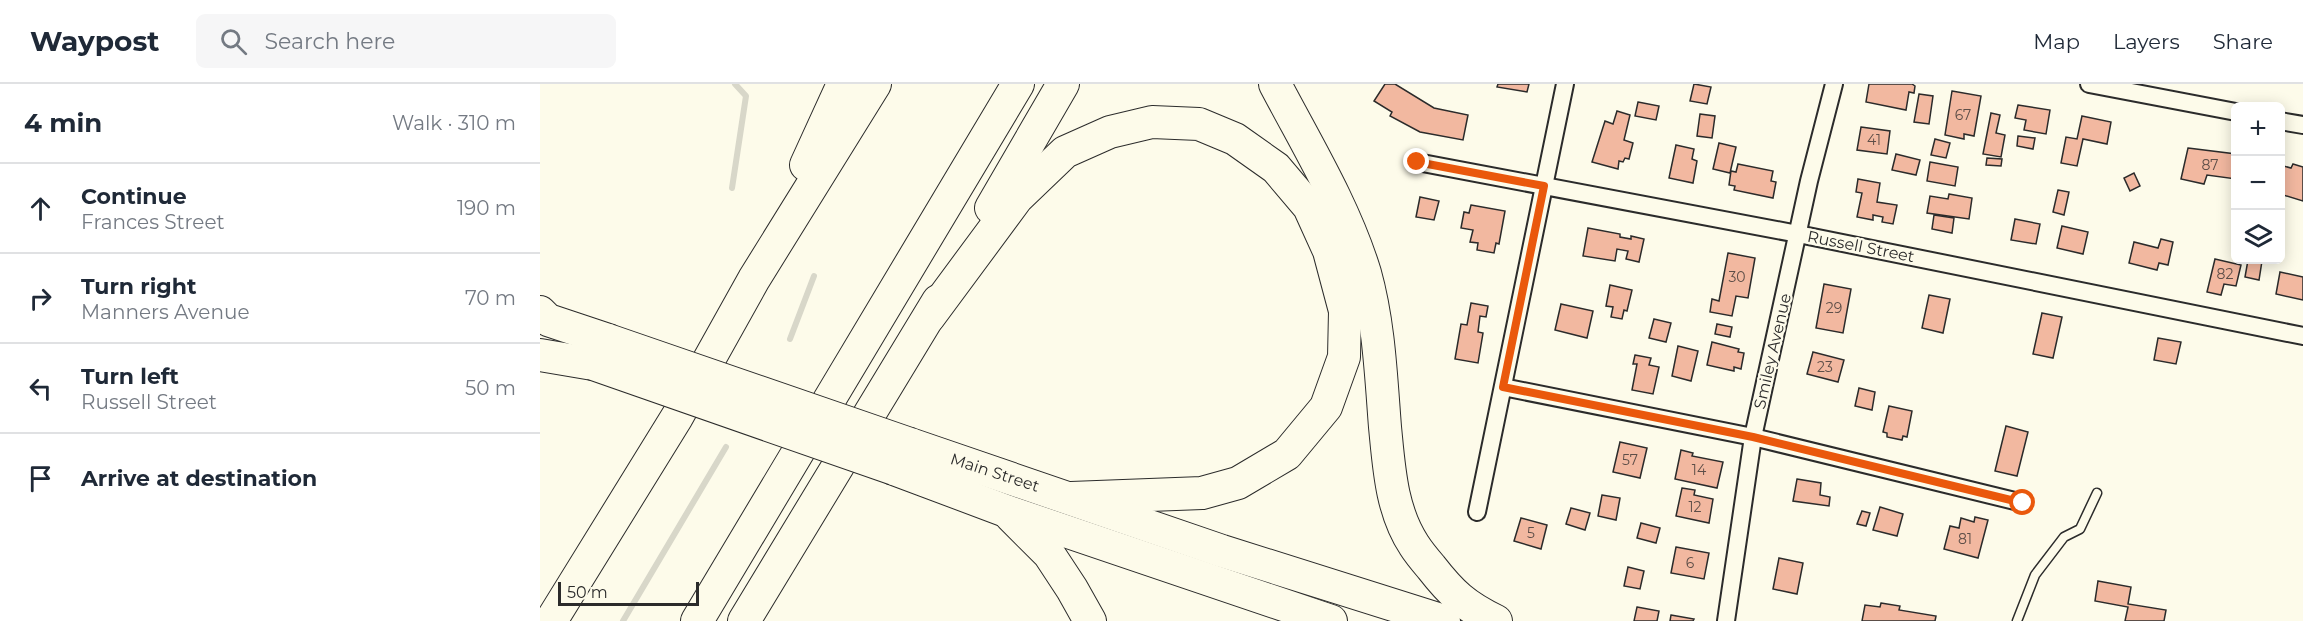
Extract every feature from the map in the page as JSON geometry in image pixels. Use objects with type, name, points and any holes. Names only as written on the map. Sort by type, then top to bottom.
[{"type":"highway","points":[[754,279],[843,84]]},
{"type":"highway","points":[[551,621],[677,417],[754,279],[875,84]]},
{"type":"highway","points":[[697,621],[1018,84]]},
{"type":"highway","points":[[744,621],[929,317],[1063,84]]},
{"type":"highway","points":[[1275,84],[1339,208],[1365,275],[1378,352],[1390,474],[1394,496],[1403,522],[1413,544],[1447,588],[1464,604],[1496,621]]},
{"type":"highway","points":[[929,317],[1017,198],[1065,152],[1110,132],[1152,122],[1199,124],[1235,139],[1276,168],[1309,207],[1329,251],[1345,311],[1344,357],[1326,407],[1287,454],[1238,483],[1202,494],[1071,498]]},
{"type":"highway","name":"Main Street","points":[[544,316],[601,352],[902,457],[1071,498],[1222,551],[1444,621]]},
{"type":"highway","points":[[540,355],[601,352]]},
{"type":"highway","name":"Main Street","points":[[902,457],[1006,511],[1331,621]]},
{"type":"highway","points":[[1006,511],[1049,555],[1090,621]]},
{"type":"highway","points":[[755,621],[775,570]]},
{"type":"street","points":[[1477,512],[1565,84]]},
{"type":"street","name":"Smiley Avenue","points":[[1726,621],[1753,437],[1834,84]]},
{"type":"street","points":[[2089,84],[2231,111]]},
{"type":"street","points":[[2285,122],[2303,125]]},
{"type":"street","name":"Russell Street","points":[[1417,162],[1798,234],[2303,336]]},
{"type":"street","points":[[1503,387],[1753,437],[2023,503]]},
{"type":"lane","points":[[2016,621],[2036,575],[2064,537],[2080,530],[2097,493]]},
{"type":"building","points":[[1385,84],[1395,84],[1434,108],[1468,115],[1463,140],[1420,132],[1390,116],[1392,112],[1374,101]]},
{"type":"building","points":[[1498,84],[1529,84],[1527,92],[1497,87]]},
{"type":"building","points":[[1694,84],[1711,87],[1707,104],[1690,101]]},
{"type":"building","points":[[1869,84],[1912,84],[1915,86],[1914,93],[1909,92],[1906,110],[1866,102]]},
{"type":"building","points":[[1952,91],[1981,96],[1974,136],[1964,134],[1964,139],[1945,135]]},
{"type":"building","points":[[1919,94],[1933,96],[1929,124],[1914,122]]},
{"type":"building","points":[[1638,102],[1659,106],[1656,120],[1635,116]]},
{"type":"building","points":[[2018,105],[2050,110],[2046,134],[2024,130],[2026,120],[2015,118]]},
{"type":"building","points":[[1617,111],[1630,115],[1624,140],[1633,143],[1629,159],[1619,161],[1618,169],[1592,162],[1605,121],[1613,124]]},
{"type":"building","points":[[1991,113],[2000,115],[1996,133],[2005,135],[2001,157],[1983,154]]},
{"type":"building","points":[[1700,114],[1715,116],[1712,138],[1697,136]]},
{"type":"building","points":[[2082,116],[2111,122],[2107,144],[2083,139],[2077,166],[2061,163],[2066,137],[2077,139]]},
{"type":"building","points":[[1861,127],[1890,131],[1887,154],[1857,150]]},
{"type":"building","points":[[2018,136],[2035,138],[2033,149],[2017,146]]},
{"type":"building","points":[[1935,139],[1950,143],[1946,158],[1931,155]]},
{"type":"building","points":[[1719,143],[1736,147],[1730,173],[1713,169]]},
{"type":"building","points":[[1676,145],[1694,149],[1692,159],[1697,161],[1693,183],[1669,178]]},
{"type":"building","points":[[2188,148],[2231,153],[2231,178],[2207,175],[2204,184],[2181,179]]},
{"type":"building","points":[[1896,154],[1920,160],[1916,175],[1892,170]]},
{"type":"building","points":[[1987,158],[2002,159],[2001,166],[1986,165]]},
{"type":"building","points":[[1930,162],[1958,167],[1955,186],[1927,181]]},
{"type":"building","points":[[1738,164],[1773,171],[1771,181],[1776,182],[1773,198],[1734,190],[1735,186],[1729,185],[1731,171],[1736,172]]},
{"type":"building","points":[[2293,164],[2303,167],[2303,201],[2285,196],[2285,166],[2291,168]]},
{"type":"building","points":[[2134,173],[2140,186],[2130,191],[2124,178]]},
{"type":"building","points":[[1858,179],[1880,183],[1877,202],[1897,205],[1893,224],[1882,222],[1883,217],[1873,215],[1873,220],[1857,217],[1862,193],[1856,192]]},
{"type":"building","points":[[2058,190],[2069,192],[2064,215],[2053,212]]},
{"type":"building","points":[[1949,194],[1972,198],[1969,219],[1927,213],[1930,196],[1948,199]]},
{"type":"building","points":[[1420,197],[1439,201],[1434,220],[1416,217]]},
{"type":"building","points":[[1471,205],[1505,211],[1499,244],[1496,243],[1494,253],[1477,250],[1478,243],[1470,242],[1473,230],[1461,228],[1464,212],[1469,213]]},
{"type":"building","points":[[1934,215],[1954,218],[1952,233],[1932,229]]},
{"type":"building","points":[[2015,219],[2040,224],[2036,244],[2011,240]]},
{"type":"building","points":[[2062,226],[2088,232],[2083,254],[2057,248]]},
{"type":"building","points":[[1588,228],[1620,234],[1620,237],[1631,239],[1631,236],[1644,239],[1639,262],[1626,259],[1628,251],[1617,249],[1615,261],[1583,256]]},
{"type":"building","points":[[2161,239],[2173,242],[2168,265],[2159,263],[2157,270],[2129,263],[2134,242],[2158,248]]},
{"type":"building","points":[[1728,253],[1755,258],[1748,298],[1736,296],[1732,316],[1710,312],[1712,299],[1719,301]]},
{"type":"building","points":[[2215,259],[2241,265],[2236,286],[2224,284],[2221,295],[2207,292]]},
{"type":"building","points":[[2247,264],[2262,264],[2259,280],[2245,277]]},
{"type":"building","points":[[2280,272],[2303,277],[2303,300],[2276,294]]},
{"type":"building","points":[[1824,284],[1851,289],[1843,333],[1816,328]]},
{"type":"building","points":[[1610,285],[1632,290],[1627,311],[1624,310],[1622,319],[1611,317],[1613,307],[1606,306]]},
{"type":"building","points":[[1929,295],[1950,299],[1943,333],[1922,328]]},
{"type":"building","points":[[1471,303],[1488,306],[1486,317],[1480,316],[1478,332],[1483,333],[1478,363],[1455,359],[1461,324],[1467,325]]},
{"type":"building","points":[[1561,304],[1593,311],[1587,338],[1555,330]]},
{"type":"building","points":[[2042,313],[2062,317],[2053,358],[2033,354]]},
{"type":"building","points":[[1654,319],[1671,323],[1666,342],[1649,338]]},
{"type":"building","points":[[1717,324],[1732,327],[1730,337],[1715,334]]},
{"type":"building","points":[[2158,338],[2181,342],[2176,364],[2154,360]]},
{"type":"building","points":[[1712,342],[1739,349],[1738,352],[1744,353],[1741,369],[1734,367],[1734,371],[1707,365]]},
{"type":"building","points":[[1678,346],[1698,351],[1691,381],[1672,376]]},
{"type":"building","points":[[1813,352],[1844,360],[1838,382],[1807,374]]},
{"type":"building","points":[[1635,355],[1651,358],[1649,365],[1659,367],[1653,394],[1632,390],[1637,364],[1633,364]]},
{"type":"building","points":[[1859,388],[1875,392],[1872,410],[1855,406]]},
{"type":"building","points":[[1889,406],[1912,411],[1907,437],[1903,436],[1902,440],[1887,437],[1887,433],[1883,432]]},
{"type":"building","points":[[2006,426],[2028,432],[2017,476],[1995,471]]},
{"type":"building","points":[[1620,442],[1647,448],[1640,478],[1613,472]]},
{"type":"building","points":[[1681,450],[1693,453],[1692,456],[1723,462],[1717,488],[1675,479]]},
{"type":"building","points":[[1797,479],[1821,483],[1820,495],[1830,497],[1829,506],[1793,501]]},
{"type":"building","points":[[1682,488],[1695,490],[1694,495],[1713,499],[1709,523],[1676,516]]},
{"type":"building","points":[[1602,495],[1620,498],[1616,520],[1598,516]]},
{"type":"building","points":[[1880,507],[1903,514],[1897,536],[1873,530]]},
{"type":"building","points":[[1571,508],[1590,513],[1585,530],[1566,524]]},
{"type":"building","points":[[1862,511],[1870,513],[1866,526],[1857,524]]},
{"type":"building","points":[[1975,517],[1988,520],[1978,558],[1944,549],[1950,526],[1959,528],[1961,518],[1974,522]]},
{"type":"building","points":[[1521,518],[1547,525],[1541,549],[1514,541]]},
{"type":"building","points":[[1641,523],[1660,528],[1656,543],[1637,538]]},
{"type":"building","points":[[1676,547],[1709,553],[1704,579],[1671,573]]},
{"type":"building","points":[[1779,558],[1803,563],[1797,594],[1773,589]]},
{"type":"building","points":[[1628,567],[1644,571],[1640,589],[1624,586]]},
{"type":"building","points":[[2098,581],[2131,587],[2128,604],[2166,610],[2164,621],[2125,621],[2128,607],[2095,601]]},
{"type":"building","points":[[1881,603],[1900,606],[1899,610],[1936,616],[1935,621],[1862,621],[1865,605],[1880,607]]},
{"type":"building","points":[[1637,607],[1659,611],[1657,621],[1634,621]]},
{"type":"building","points":[[1671,615],[1694,619],[1693,621],[1670,621]]},
{"type":"waterway","points":[[732,188],[746,96],[735,84]]},
{"type":"waterway","points":[[790,339],[814,276]]},
{"type":"waterway","points":[[623,621],[726,447]]},
{"type":"route","points":[[1417,162],[1544,186],[1503,387],[1753,437],[2023,503]]}]
